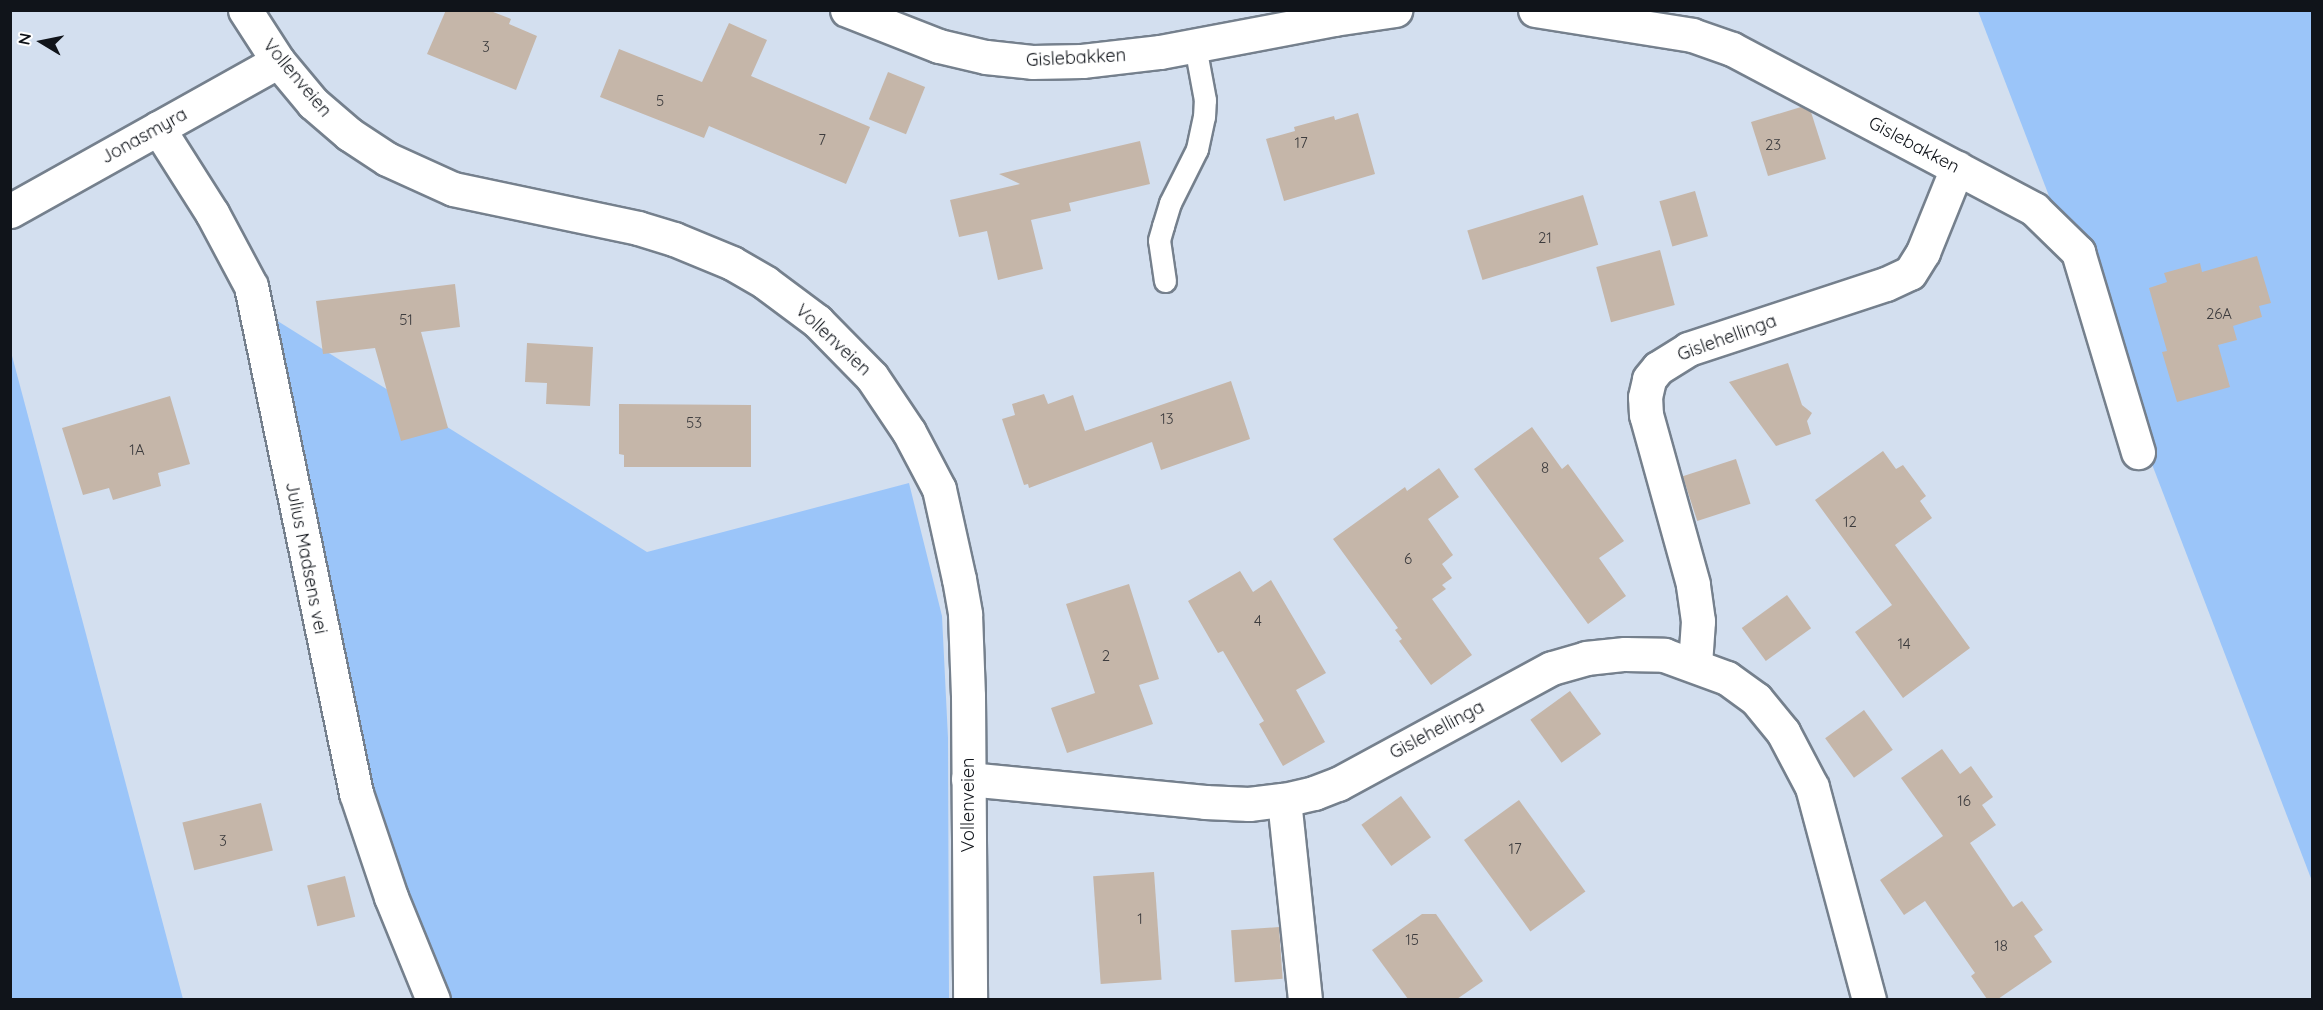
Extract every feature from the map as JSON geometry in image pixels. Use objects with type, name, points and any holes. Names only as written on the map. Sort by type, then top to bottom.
[{"type":"street","name":"Vollenveien","points":[[244,10],[278,61],[330,119],[369,148],[406,169],[471,194],[619,224],[659,234],[709,253],[766,283],[818,321],[848,349],[872,377],[909,432],[930,470],[945,510],[965,614],[970,999]]},
{"type":"street","name":"Gislebakken","points":[[847,10],[939,46],[986,57],[1032,62],[1082,61],[1195,46],[1311,17],[1395,10]]},
{"type":"street","name":"Gislebakken","points":[[1535,10],[1692,35],[1732,49],[2034,209],[2078,252],[2138,452]]},
{"type":"street","name":"Jonasmyra","points":[[10,211],[278,61]]},
{"type":"street","name":"Julius Madsens vei","points":[[158,128],[213,213],[250,286],[356,793],[391,897],[433,999]]},
{"type":"street","name":"Gislehellinga","points":[[1695,664],[1698,621],[1693,584],[1646,415],[1645,397],[1649,379],[1664,363],[1688,349],[1886,285],[1910,273],[1920,258],[1957,168]]},
{"type":"street","name":"Gislehellinga","points":[[968,780],[1205,802],[1249,804],[1284,800],[1314,794],[1338,784],[1551,668],[1586,658],[1625,654],[1664,655],[1695,664],[1728,678],[1756,699],[1783,732],[1812,787],[1869,999]]},
{"type":"street","points":[[1284,800],[1305,999]]},
{"type":"lane","points":[[1165,281],[1161,233],[1170,203],[1197,149],[1204,117],[1204,100],[1195,46]]},
{"type":"shaded area","points":[[1978,11],[2312,11],[2312,881]]},
{"type":"shaded area","points":[[244,300],[647,552],[909,483],[942,616],[948,738],[949,999],[427,999]]},
{"type":"shaded area","points":[[11,352],[183,999],[11,999]]},
{"type":"building","points":[[446,10],[488,10],[511,19],[509,24],[537,36],[516,90],[427,54]]},
{"type":"building","points":[[729,23],[767,40],[751,76],[870,127],[846,184],[709,126],[704,138],[600,97],[619,49],[702,82]]},
{"type":"building","points":[[888,72],[925,87],[906,134],[869,119]]},
{"type":"building","points":[[1801,107],[1811,112],[1826,159],[1768,176],[1751,122]]},
{"type":"building","points":[[1358,113],[1375,174],[1284,201],[1266,139],[1295,131],[1294,127],[1334,116],[1335,120]]},
{"type":"building","points":[[1140,141],[1150,184],[1069,203],[1071,211],[1031,220],[1043,269],[998,280],[987,231],[959,237],[950,200],[1020,184],[999,174]]},
{"type":"building","points":[[1695,191],[1708,236],[1672,246],[1659,201]]},
{"type":"building","points":[[1583,195],[1598,245],[1482,280],[1467,230]]},
{"type":"building","points":[[1660,250],[1675,305],[1611,322],[1596,267]]},
{"type":"building","points":[[2257,256],[2271,303],[2259,306],[2262,317],[2233,326],[2237,340],[2218,345],[2230,387],[2177,402],[2162,352],[2167,351],[2149,288],[2167,282],[2164,273],[2200,263],[2202,272]]},
{"type":"building","points":[[455,284],[460,327],[421,332],[448,428],[401,441],[375,348],[323,354],[316,301]]},
{"type":"building","points":[[527,343],[593,347],[590,406],[546,404],[547,383],[525,382]]},
{"type":"building","points":[[1788,363],[1802,405],[1812,413],[1807,421],[1811,434],[1776,446],[1729,382]]},
{"type":"building","points":[[1231,381],[1250,439],[1161,470],[1152,442],[1029,488],[1028,484],[1024,485],[1002,419],[1015,415],[1012,404],[1044,394],[1048,404],[1073,395],[1085,431]]},
{"type":"building","points":[[170,396],[190,464],[158,473],[161,486],[113,500],[109,488],[83,495],[62,428]]},
{"type":"building","points":[[619,404],[751,405],[751,467],[624,467],[624,455],[619,454]]},
{"type":"building","points":[[1532,427],[1562,469],[1568,464],[1624,541],[1599,558],[1626,596],[1588,624],[1474,469]]},
{"type":"building","points":[[1883,451],[1896,469],[1903,465],[1926,496],[1920,501],[1932,518],[1895,545],[1970,648],[1903,698],[1855,632],[1892,605],[1815,500]]},
{"type":"building","points":[[1736,459],[1751,504],[1697,521],[1683,476]]},
{"type":"building","points":[[1439,468],[1459,497],[1428,519],[1453,555],[1442,564],[1452,578],[1442,585],[1446,589],[1432,599],[1472,655],[1431,685],[1399,641],[1402,639],[1395,630],[1398,628],[1333,539],[1405,487],[1407,491]]},
{"type":"building","points":[[1240,571],[1253,592],[1271,580],[1326,673],[1296,690],[1325,742],[1283,766],[1259,724],[1264,721],[1223,651],[1218,653],[1188,601]]},
{"type":"building","points":[[1129,584],[1159,679],[1139,685],[1153,724],[1067,753],[1051,708],[1095,693],[1066,604]]},
{"type":"building","points":[[1787,595],[1811,628],[1766,661],[1742,628]]},
{"type":"building","points":[[1570,691],[1601,734],[1562,763],[1530,720]]},
{"type":"building","points":[[1864,710],[1893,750],[1854,778],[1825,738]]},
{"type":"building","points":[[1942,749],[1960,774],[1971,766],[1993,797],[1982,805],[1996,825],[1970,843],[2013,907],[2022,901],[2043,930],[2034,936],[2052,962],[1998,999],[1987,999],[1971,976],[1975,973],[1925,901],[1904,915],[1880,880],[1943,836],[1901,778]]},
{"type":"building","points":[[1401,796],[1431,837],[1391,866],[1361,825]]},
{"type":"building","points":[[1519,800],[1585,891],[1530,931],[1464,840]]},
{"type":"building","points":[[261,803],[273,851],[194,870],[182,823]]},
{"type":"building","points":[[1154,872],[1162,980],[1101,984],[1093,876]]},
{"type":"building","points":[[345,876],[355,917],[317,926],[307,885]]},
{"type":"building","points":[[1422,914],[1436,914],[1483,981],[1457,999],[1408,999],[1372,950]]},
{"type":"building","points":[[1279,927],[1283,979],[1235,982],[1231,930]]}]
